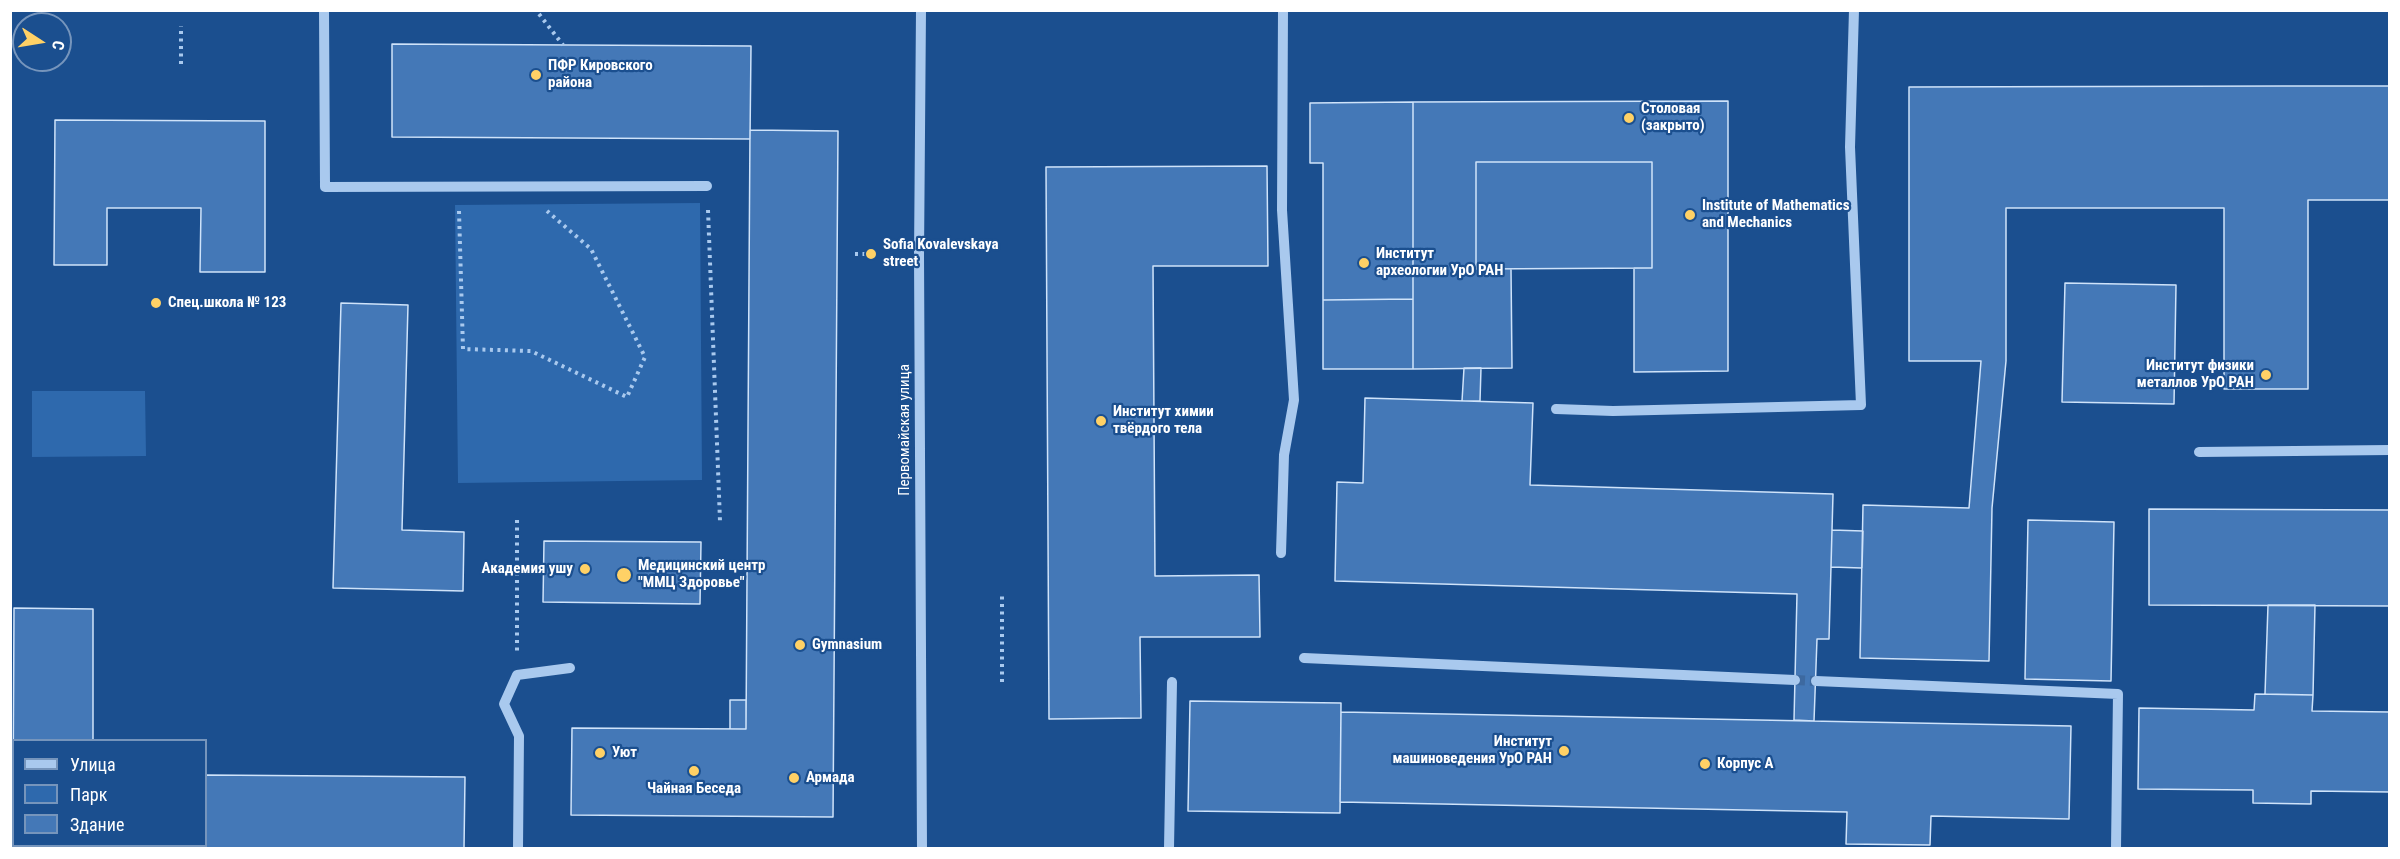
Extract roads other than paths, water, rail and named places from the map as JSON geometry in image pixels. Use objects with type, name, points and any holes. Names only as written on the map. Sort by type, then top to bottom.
[{"type":"street","points":[[324,10],[325,187],[707,186]]},
{"type":"street","name":"Первомайская улица","points":[[921,10],[919,267],[922,849]]},
{"type":"street","points":[[1281,553],[1284,455],[1294,400],[1282,210],[1283,10]]},
{"type":"street","points":[[1556,409],[1613,411],[1861,405],[1850,147],[1854,10]]},
{"type":"street","points":[[2199,452],[2390,450]]},
{"type":"street","points":[[1304,658],[1795,680]]},
{"type":"street","points":[[518,849],[519,736],[504,704],[517,675],[570,668]]},
{"type":"street","points":[[1816,681],[2118,694],[2116,849]]},
{"type":"street","points":[[1169,849],[1172,682]]},
{"type":"tunnel","points":[[1795,680],[1816,681]]},
{"type":"place","name":"ПФР Кировского района","points":[[536,75]]},
{"type":"place","name":"Столовая (закрыто)","points":[[1629,118]]},
{"type":"place","name":"Institute of Mathematics and Mechanics","points":[[1690,215]]},
{"type":"place","name":"Sofia Kovalevskaya street","points":[[871,254]]},
{"type":"place","name":"Институт археологии УрО РАН","points":[[1364,263]]},
{"type":"place","name":"Спец.школа № 123","points":[[156,303]]},
{"type":"place","name":"Институт физики металлов УрО РАН","points":[[2266,375]]},
{"type":"place","name":"Институт химии твёрдого тела","points":[[1101,421]]},
{"type":"place","name":"Академия ушу","points":[[585,569]]},
{"type":"place","name":"Медицинский центр \"ММЦ Здоровье\"","points":[[624,575]]},
{"type":"place","name":"Gymnasium","points":[[800,645]]},
{"type":"place","name":"Институт машиноведения УрО РАН","points":[[1564,751]]},
{"type":"place","name":"Уют","points":[[600,753]]},
{"type":"place","name":"Корпус А","points":[[1705,764]]},
{"type":"place","name":"Чайная Беседа","points":[[694,771]]},
{"type":"place","name":"Армада","points":[[794,778]]}]
